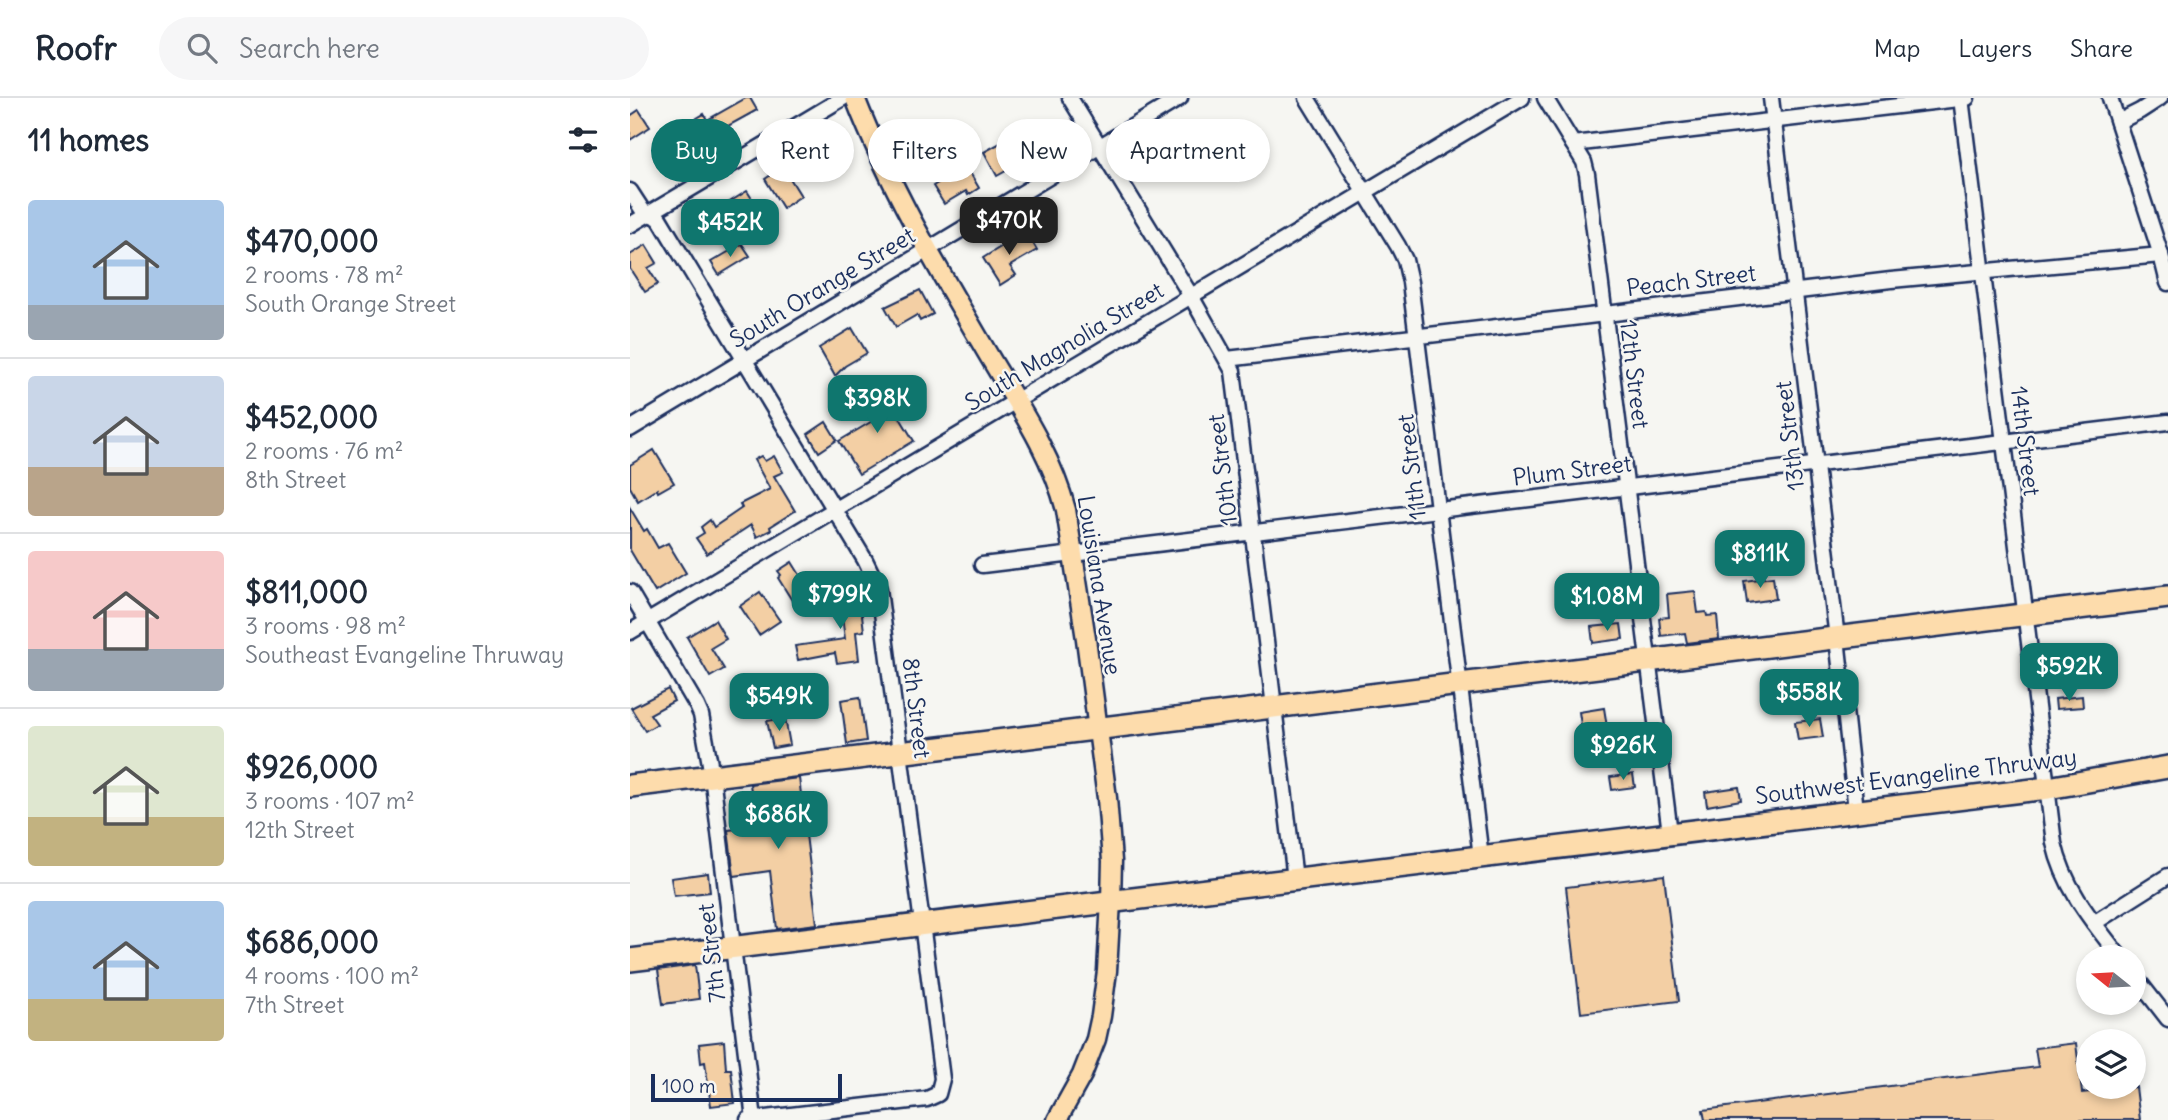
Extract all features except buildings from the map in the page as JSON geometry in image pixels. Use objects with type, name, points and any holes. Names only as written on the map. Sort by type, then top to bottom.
[{"type":"highway","points":[[630,786],[2168,597]]},
{"type":"highway","name":"Southwest Evangeline Thruway","points":[[630,960],[2048,788],[2168,767]]},
{"type":"main road","name":"Louisiana Avenue","points":[[855,98],[888,176],[927,251],[1041,443],[1066,510],[1108,810],[1112,861],[1107,971],[1101,1016],[1096,1039],[1082,1075],[1057,1120]]},
{"type":"street","points":[[630,225],[843,98]]},
{"type":"street","name":"10th Street","points":[[1070,98],[1191,296],[1233,371],[1295,879]]},
{"type":"street","name":"South Orange Street","points":[[630,429],[1180,98]]},
{"type":"street","name":"11th Street","points":[[1307,98],[1405,260],[1418,336],[1481,857]]},
{"type":"street","name":"South Magnolia Street","points":[[630,632],[1522,98]]},
{"type":"street","name":"12th Street","points":[[1545,98],[1584,162],[1587,174],[1670,833]]},
{"type":"street","name":"13th Street","points":[[1771,98],[1856,810]]},
{"type":"street","name":"14th Street","points":[[1961,98],[2058,861],[2073,893],[2111,945]]},
{"type":"street","points":[[1573,144],[1967,98]]},
{"type":"street","points":[[2110,98],[2168,283]]},
{"type":"street","points":[[2118,122],[2160,98]]},
{"type":"street","name":"8th Street","points":[[630,191],[643,211],[659,218],[865,560],[879,589],[942,1079],[938,1094],[927,1099],[754,1119]]},
{"type":"street","name":"Peach Street","points":[[1227,359],[1794,291],[2161,254]]},
{"type":"street","name":"Plum Street","points":[[982,565],[2168,422]]},
{"type":"street","name":"7th Street","points":[[630,592],[701,715],[712,775],[754,1119]]},
{"type":"street","points":[[2094,923],[2168,876]]},
{"type":"street","points":[[2146,991],[2168,1019]]},
{"type":"street","points":[[748,1120],[754,1119]]}]
